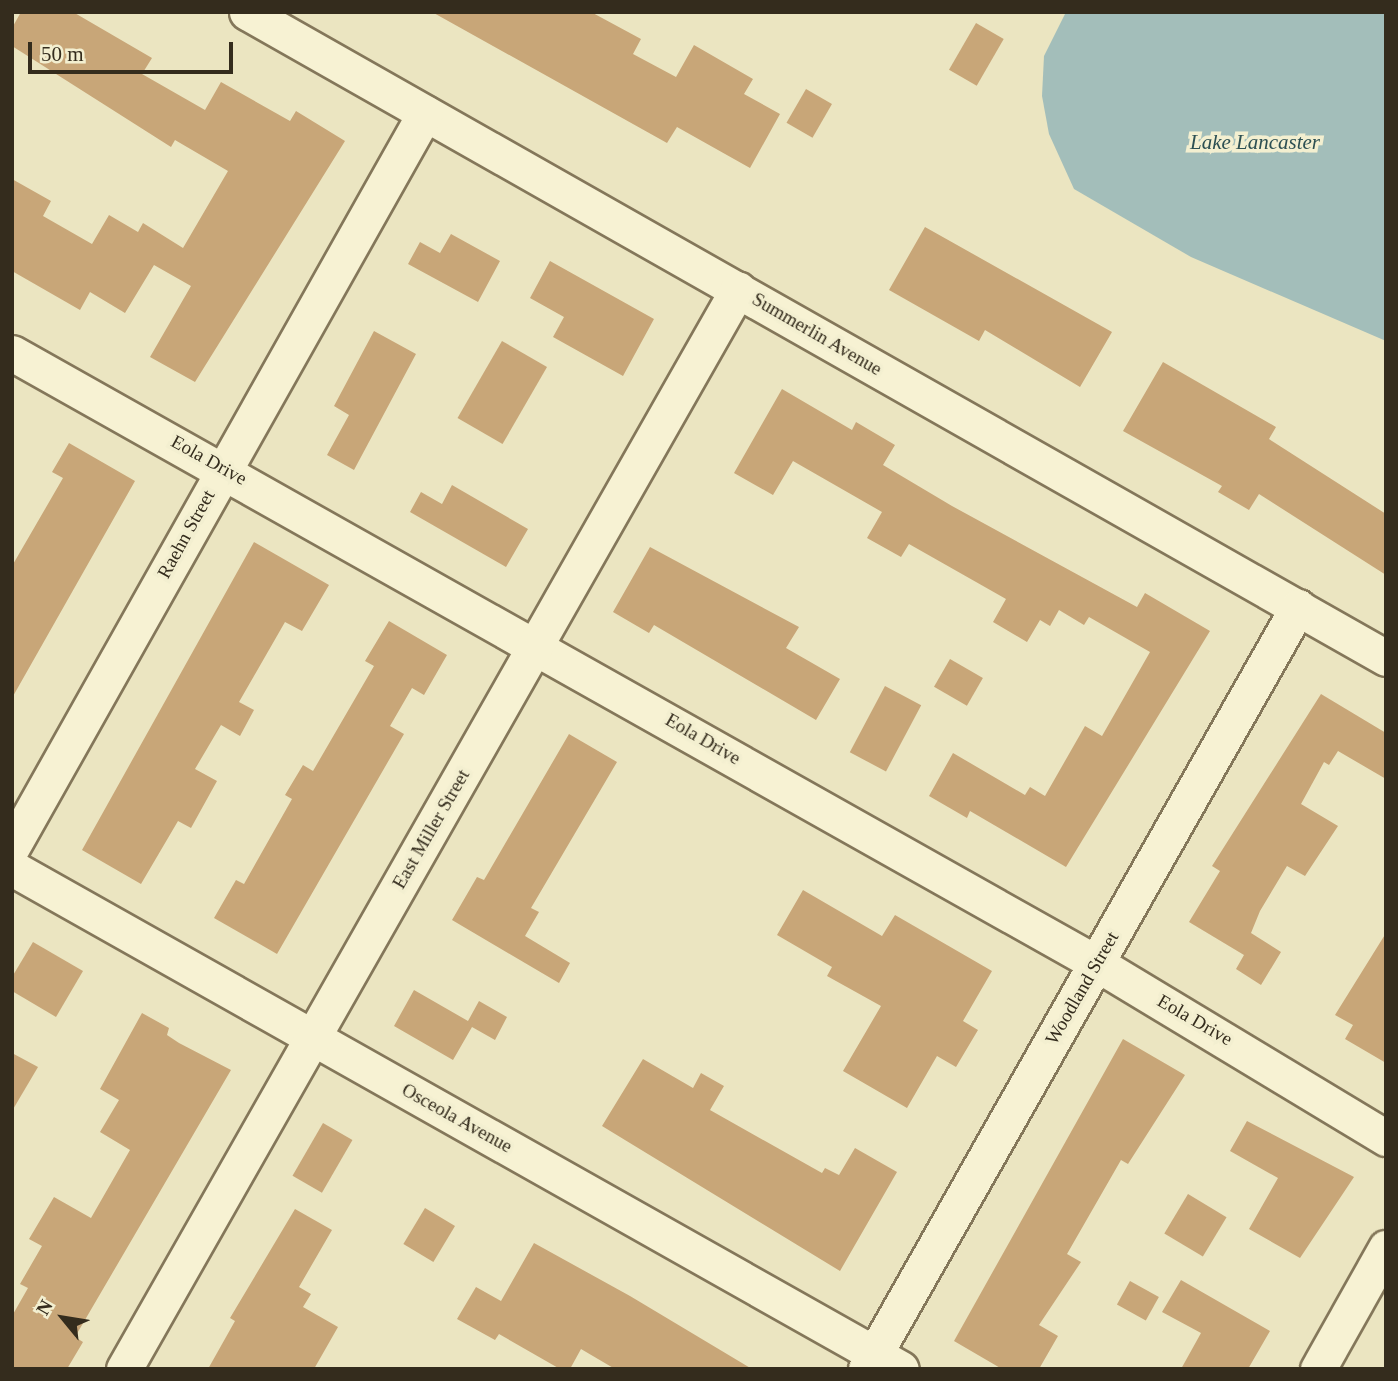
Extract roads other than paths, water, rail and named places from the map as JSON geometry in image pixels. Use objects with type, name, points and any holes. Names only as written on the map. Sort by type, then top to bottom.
[{"type":"street","name":"Summerlin Avenue","points":[[247,12],[1386,659]]},
{"type":"street","name":"Raehn Street","points":[[12,847],[222,468],[425,113]]},
{"type":"street","name":"East Miller Street","points":[[124,1369],[738,289]]},
{"type":"street","name":"Eola Drive","points":[[12,353],[536,644],[1096,962],[1386,1138]]},
{"type":"street","name":"Woodland Street","points":[[880,1364],[1096,962],[1298,607]]},
{"type":"street","name":"Osceola Avenue","points":[[12,869],[312,1036],[880,1364]]},
{"type":"street","points":[[1318,1369],[1386,1248]]},
{"type":"water","name":"Lake Lancaster","points":[[1066,12],[1386,12],[1386,341],[1191,257],[1074,189],[1049,134],[1042,96],[1044,56]]}]
